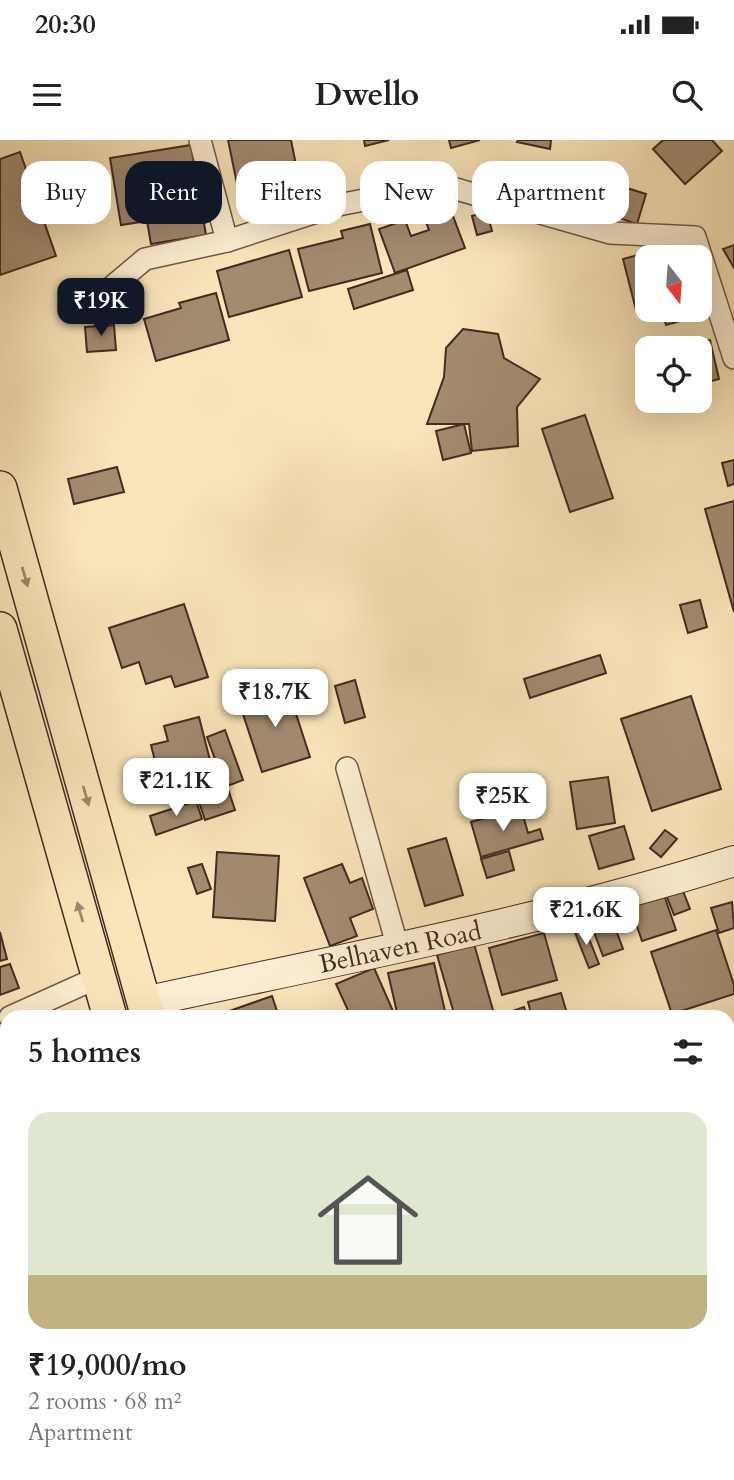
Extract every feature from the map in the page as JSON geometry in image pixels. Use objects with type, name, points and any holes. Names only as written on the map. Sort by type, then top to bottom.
[{"type":"main road","points":[[0,488],[146,1009]]},
{"type":"main road","points":[[0,629],[108,1010]]},
{"type":"street","points":[[200,140],[227,241]]},
{"type":"street","points":[[88,307],[145,259],[227,241],[338,205],[442,185],[610,233],[695,237],[734,358]]},
{"type":"street","points":[[347,768],[398,948]]},
{"type":"street","name":"Belhaven Road","points":[[146,1009],[496,927],[734,860]]},
{"type":"street","points":[[24,1010],[99,977]]},
{"type":"building","points":[[228,140],[291,140],[295,161],[236,161],[236,179]]},
{"type":"building","points":[[364,140],[389,140],[365,146]]},
{"type":"building","points":[[449,140],[480,140],[451,148]]},
{"type":"building","points":[[551,140],[550,149],[517,142]]},
{"type":"building","points":[[663,140],[712,140],[722,151],[685,184],[653,149]]},
{"type":"building","points":[[191,145],[194,161],[125,161],[125,224],[128,224],[121,225],[110,158]]},
{"type":"building","points":[[20,152],[23,161],[21,161],[21,224],[45,224],[56,256],[0,275],[0,159]]},
{"type":"building","points":[[629,189],[646,194],[637,224],[629,221]]},
{"type":"building","points":[[148,224],[204,224],[206,235],[151,244]]},
{"type":"building","points":[[370,224],[382,273],[309,291],[298,249],[343,238],[341,231]]},
{"type":"building","points":[[393,224],[406,224],[411,236],[429,230],[427,224],[456,224],[465,248],[395,273],[379,229]]},
{"type":"building","points":[[474,224],[490,224],[492,231],[477,235]]},
{"type":"building","points":[[734,245],[734,268],[723,249]]},
{"type":"building","points":[[289,250],[302,297],[229,317],[217,271]]},
{"type":"building","points":[[635,256],[635,306],[623,259]]},
{"type":"building","points":[[407,270],[413,290],[354,309],[348,289]]},
{"type":"building","points":[[216,293],[229,340],[156,361],[144,319],[181,308],[179,303]]},
{"type":"building","points":[[114,325],[116,350],[87,352],[85,327]]},
{"type":"building","points":[[463,329],[498,334],[504,358],[540,379],[517,407],[518,446],[472,451],[469,424],[427,424],[444,377],[446,348]]},
{"type":"building","points":[[712,349],[719,379],[712,381]]},
{"type":"building","points":[[585,415],[613,498],[570,512],[542,429]]},
{"type":"building","points":[[464,424],[471,453],[443,460],[436,431]]},
{"type":"building","points":[[734,460],[734,484],[728,486],[722,463]]},
{"type":"building","points":[[117,467],[124,492],[74,504],[68,479]]},
{"type":"building","points":[[734,501],[734,612],[705,509]]},
{"type":"building","points":[[700,600],[707,627],[688,633],[680,605]]},
{"type":"building","points":[[184,604],[208,677],[175,687],[171,676],[146,684],[139,662],[122,668],[109,628]]},
{"type":"building","points":[[600,655],[606,673],[530,698],[524,679]]},
{"type":"building","points":[[355,680],[365,717],[345,723],[335,686]]},
{"type":"building","points":[[287,686],[310,757],[262,772],[239,702]]},
{"type":"building","points":[[691,696],[721,789],[652,811],[621,719]]},
{"type":"building","points":[[199,717],[214,776],[162,789],[151,745],[168,741],[164,726]]},
{"type":"building","points":[[225,730],[243,780],[225,787],[207,737]]},
{"type":"building","points":[[608,777],[615,823],[577,829],[570,782]]},
{"type":"building","points":[[227,786],[235,810],[205,820],[197,796]]},
{"type":"building","points":[[196,801],[202,819],[156,835],[150,816]]},
{"type":"building","points":[[521,808],[528,833],[540,829],[543,839],[481,857],[471,822]]},
{"type":"building","points":[[624,826],[634,859],[599,869],[589,836]]},
{"type":"building","points":[[665,830],[677,839],[661,857],[650,848]]},
{"type":"building","points":[[446,838],[463,895],[425,906],[408,849]]},
{"type":"building","points":[[509,851],[514,870],[487,878],[481,859]]},
{"type":"building","points":[[217,852],[279,856],[275,921],[213,917]]},
{"type":"building","points":[[202,864],[211,889],[197,894],[188,868]]},
{"type":"building","points":[[342,864],[350,883],[362,878],[373,909],[350,918],[357,936],[330,946],[304,878]]},
{"type":"building","points":[[681,886],[690,909],[674,915],[665,892]]},
{"type":"building","points":[[662,889],[676,930],[642,941],[628,900]]},
{"type":"building","points":[[732,902],[734,928],[719,933],[711,908]]},
{"type":"building","points":[[612,919],[623,949],[603,956],[592,927]]},
{"type":"building","points":[[584,926],[599,964],[589,968],[574,930]]},
{"type":"building","points":[[716,930],[734,985],[734,994],[684,1010],[671,1010],[651,952]]},
{"type":"building","points":[[0,932],[7,959],[0,961]]},
{"type":"building","points":[[544,933],[557,980],[502,995],[489,948]]},
{"type":"building","points":[[474,944],[493,1010],[453,1010],[437,955]]},
{"type":"building","points":[[434,963],[445,1010],[396,1010],[388,973]]},
{"type":"building","points":[[10,964],[19,988],[0,995],[0,967]]},
{"type":"building","points":[[374,968],[393,1010],[348,1010],[336,984]]},
{"type":"building","points":[[561,993],[566,1010],[530,1010],[528,1002]]},
{"type":"building","points":[[272,996],[277,1010],[232,1010]]}]
